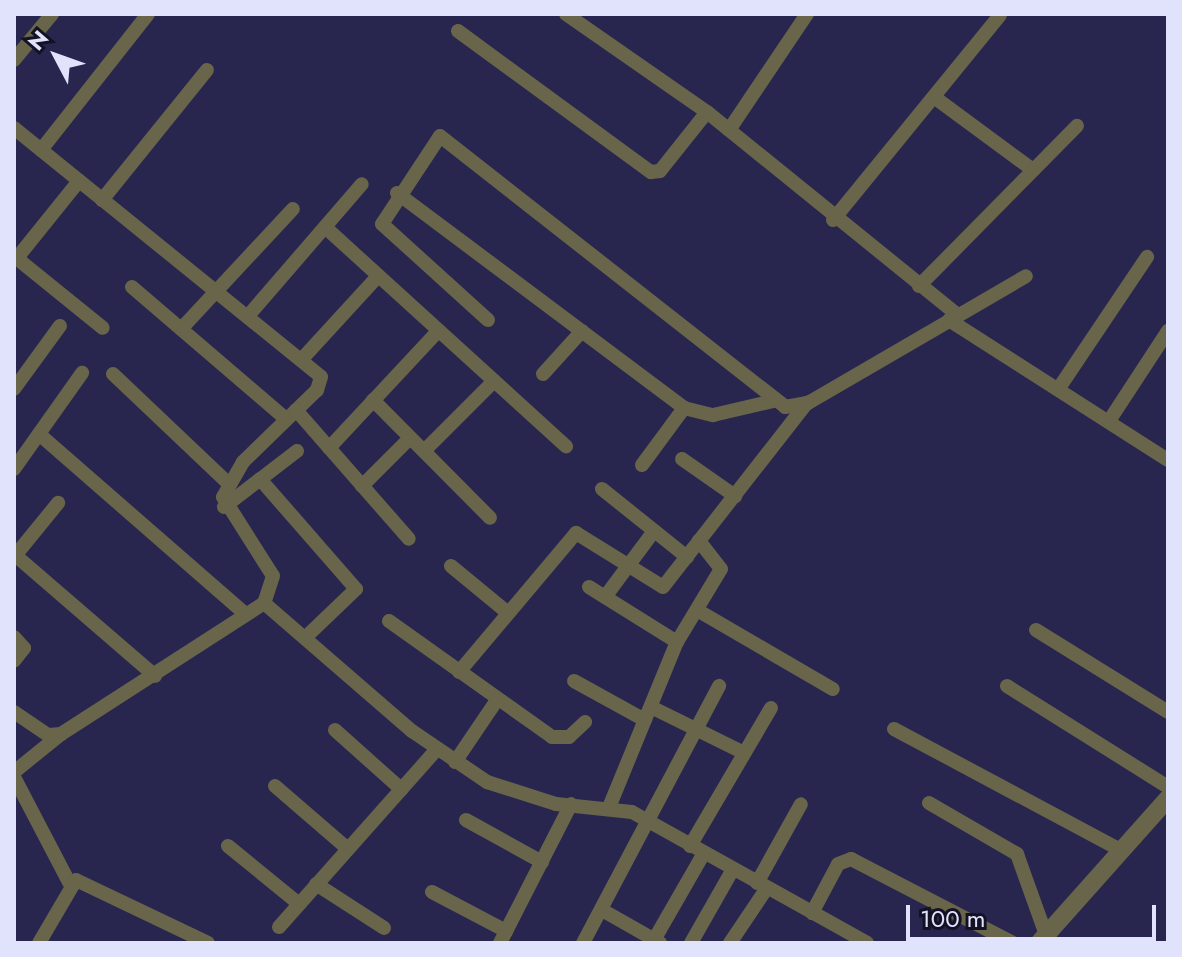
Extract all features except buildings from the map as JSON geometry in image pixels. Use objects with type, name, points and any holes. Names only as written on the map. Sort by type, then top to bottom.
[{"type":"street","points":[[14,60],[52,14]]},
{"type":"street","points":[[41,150],[148,14]]},
{"type":"street","points":[[566,14],[707,112],[833,220],[919,286],[953,318],[1167,458]]},
{"type":"street","points":[[729,130],[807,14]]},
{"type":"street","points":[[833,220],[1000,15]]},
{"type":"street","points":[[458,31],[651,172],[660,171],[707,112]]},
{"type":"street","points":[[102,200],[207,70]]},
{"type":"street","points":[[934,97],[1033,170]]},
{"type":"street","points":[[919,286],[1077,126]]},
{"type":"street","points":[[14,128],[302,359],[320,383],[228,483],[224,507],[269,566],[264,603]]},
{"type":"street","points":[[488,320],[386,230],[382,217],[434,139],[448,138],[773,401]]},
{"type":"street","points":[[79,181],[15,257],[103,328]]},
{"type":"street","points":[[248,316],[362,184]]},
{"type":"street","points":[[397,193],[684,408],[713,415],[773,401],[808,403]]},
{"type":"street","points":[[181,329],[293,209]]},
{"type":"street","points":[[325,227],[566,446]]},
{"type":"street","points":[[1059,388],[1147,257]]},
{"type":"street","points":[[302,359],[378,276]]},
{"type":"street","points":[[459,672],[576,533],[659,588],[808,403],[1026,276]]},
{"type":"street","points":[[132,287],[329,448],[409,539]]},
{"type":"street","points":[[14,389],[60,326]]},
{"type":"street","points":[[329,448],[438,331]]},
{"type":"street","points":[[543,374],[582,331]]},
{"type":"street","points":[[1109,421],[1168,331]]},
{"type":"street","points":[[14,469],[82,373]]},
{"type":"street","points":[[113,374],[228,483]]},
{"type":"street","points":[[424,451],[494,381]]},
{"type":"street","points":[[373,400],[490,518]]},
{"type":"street","points":[[642,465],[684,408]]},
{"type":"street","points":[[39,434],[243,612]]},
{"type":"street","points":[[362,486],[410,438]]},
{"type":"street","points":[[224,507],[297,451]]},
{"type":"street","points":[[682,459],[735,496]]},
{"type":"street","points":[[260,479],[356,589],[307,636]]},
{"type":"street","points":[[602,489],[687,557]]},
{"type":"street","points":[[58,503],[15,556],[155,676]]},
{"type":"street","points":[[605,597],[654,531]]},
{"type":"street","points":[[610,805],[677,642],[721,569],[699,541]]},
{"type":"street","points":[[451,566],[508,613]]},
{"type":"street","points":[[589,587],[677,642]]},
{"type":"street","points":[[45,941],[69,882],[14,774],[61,734],[155,676],[243,612],[264,603]]},
{"type":"street","points":[[264,603],[307,636],[436,750],[455,762],[522,796],[571,804],[610,805],[652,824],[867,943]]},
{"type":"street","points":[[697,610],[833,689]]},
{"type":"street","points":[[389,621],[552,737],[569,737],[585,722]]},
{"type":"street","points":[[1036,630],[1168,712]]},
{"type":"street","points":[[14,637],[24,648],[14,661]]},
{"type":"street","points":[[574,681],[648,714],[698,730],[744,753]]},
{"type":"street","points":[[583,943],[652,824],[719,686]]},
{"type":"street","points":[[1007,686],[1168,787]]},
{"type":"street","points":[[455,762],[497,700]]},
{"type":"street","points":[[602,910],[657,941],[697,849],[744,753],[771,708]]},
{"type":"street","points":[[14,712],[48,735],[61,734]]},
{"type":"street","points":[[894,729],[1121,850]]},
{"type":"street","points":[[335,730],[401,789]]},
{"type":"street","points":[[279,927],[436,750]]},
{"type":"street","points":[[275,786],[348,849]]},
{"type":"street","points":[[1042,939],[1168,798]]},
{"type":"street","points":[[929,803],[1017,854],[1042,939]]},
{"type":"street","points":[[432,892],[503,937],[571,804]]},
{"type":"street","points":[[730,943],[801,804]]},
{"type":"street","points":[[466,820],[542,862]]},
{"type":"street","points":[[228,846],[299,904]]},
{"type":"street","points":[[812,913],[838,864],[851,859],[1013,943]]},
{"type":"street","points":[[691,943],[733,869]]},
{"type":"street","points":[[69,882],[82,881],[208,943]]},
{"type":"street","points":[[316,884],[384,928]]}]
